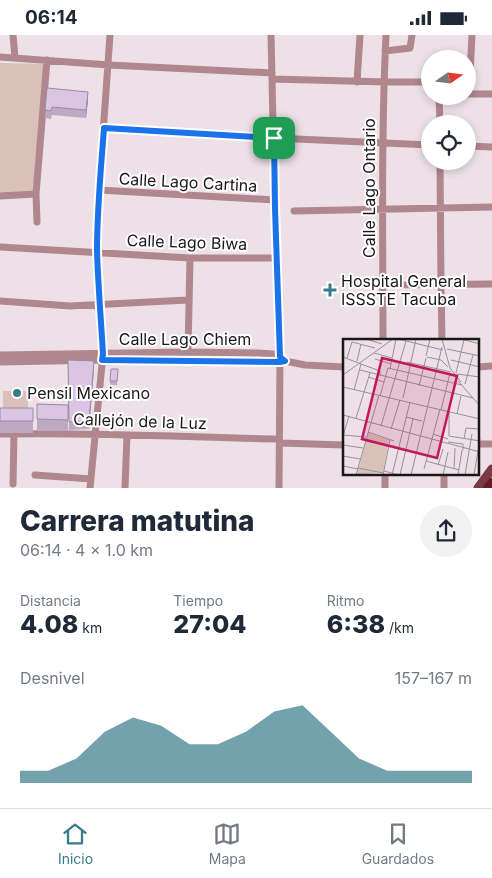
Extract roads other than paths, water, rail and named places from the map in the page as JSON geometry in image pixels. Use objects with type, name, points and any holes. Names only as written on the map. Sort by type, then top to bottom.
[{"type":"highway","points":[[488,488],[492,483]]},
{"type":"main road","points":[[478,488],[492,469]]},
{"type":"street","points":[[14,35],[15,58]]},
{"type":"street","points":[[90,488],[103,357],[97,252],[99,190],[110,35]]},
{"type":"street","points":[[271,35],[276,258],[281,360],[279,488]]},
{"type":"street","points":[[357,82],[360,35]]},
{"type":"street","name":"Calle Lago Ontario","points":[[383,339],[382,209],[386,35]]},
{"type":"street","points":[[385,51],[410,48],[412,35]]},
{"type":"street","points":[[471,50],[472,35]]},
{"type":"street","points":[[0,57],[357,82],[421,82]]},
{"type":"street","points":[[37,222],[36,194],[47,60]]},
{"type":"street","points":[[476,94],[492,93]]},
{"type":"street","points":[[104,128],[421,145]]},
{"type":"street","points":[[476,146],[492,147]]},
{"type":"street","points":[[440,170],[442,339]]},
{"type":"street","name":"Calle Lago Cartina","points":[[99,190],[275,200]]},
{"type":"street","points":[[0,196],[36,194]]},
{"type":"street","points":[[294,211],[492,207]]},
{"type":"street","name":"Calle Lago Biwa","points":[[0,247],[190,258],[276,258]]},
{"type":"street","points":[[188,352],[190,258]]},
{"type":"street","points":[[383,285],[492,284]]},
{"type":"street","points":[[0,301],[100,306],[188,301]]},
{"type":"street","name":"Calle Lago Chiem","points":[[0,361],[188,352],[273,354],[281,360]]},
{"type":"street","name":"Calle Lago Chiem","points":[[0,355],[281,360]]},
{"type":"street","points":[[281,360],[305,365],[343,367]]},
{"type":"street","name":"Callejón de la Luz","points":[[0,433],[95,433],[343,445]]},
{"type":"street","points":[[13,484],[14,433]]},
{"type":"street","points":[[125,488],[128,435]]},
{"type":"street","points":[[36,475],[91,479]]},
{"type":"street","points":[[385,475],[385,488]]},
{"type":"street","points":[[444,475],[444,488]]},
{"type":"place","name":"Hospital General ISSSTE Tacuba","points":[[330,290]]},
{"type":"place","name":"Pensil Mexicano","points":[[17,393]]}]
